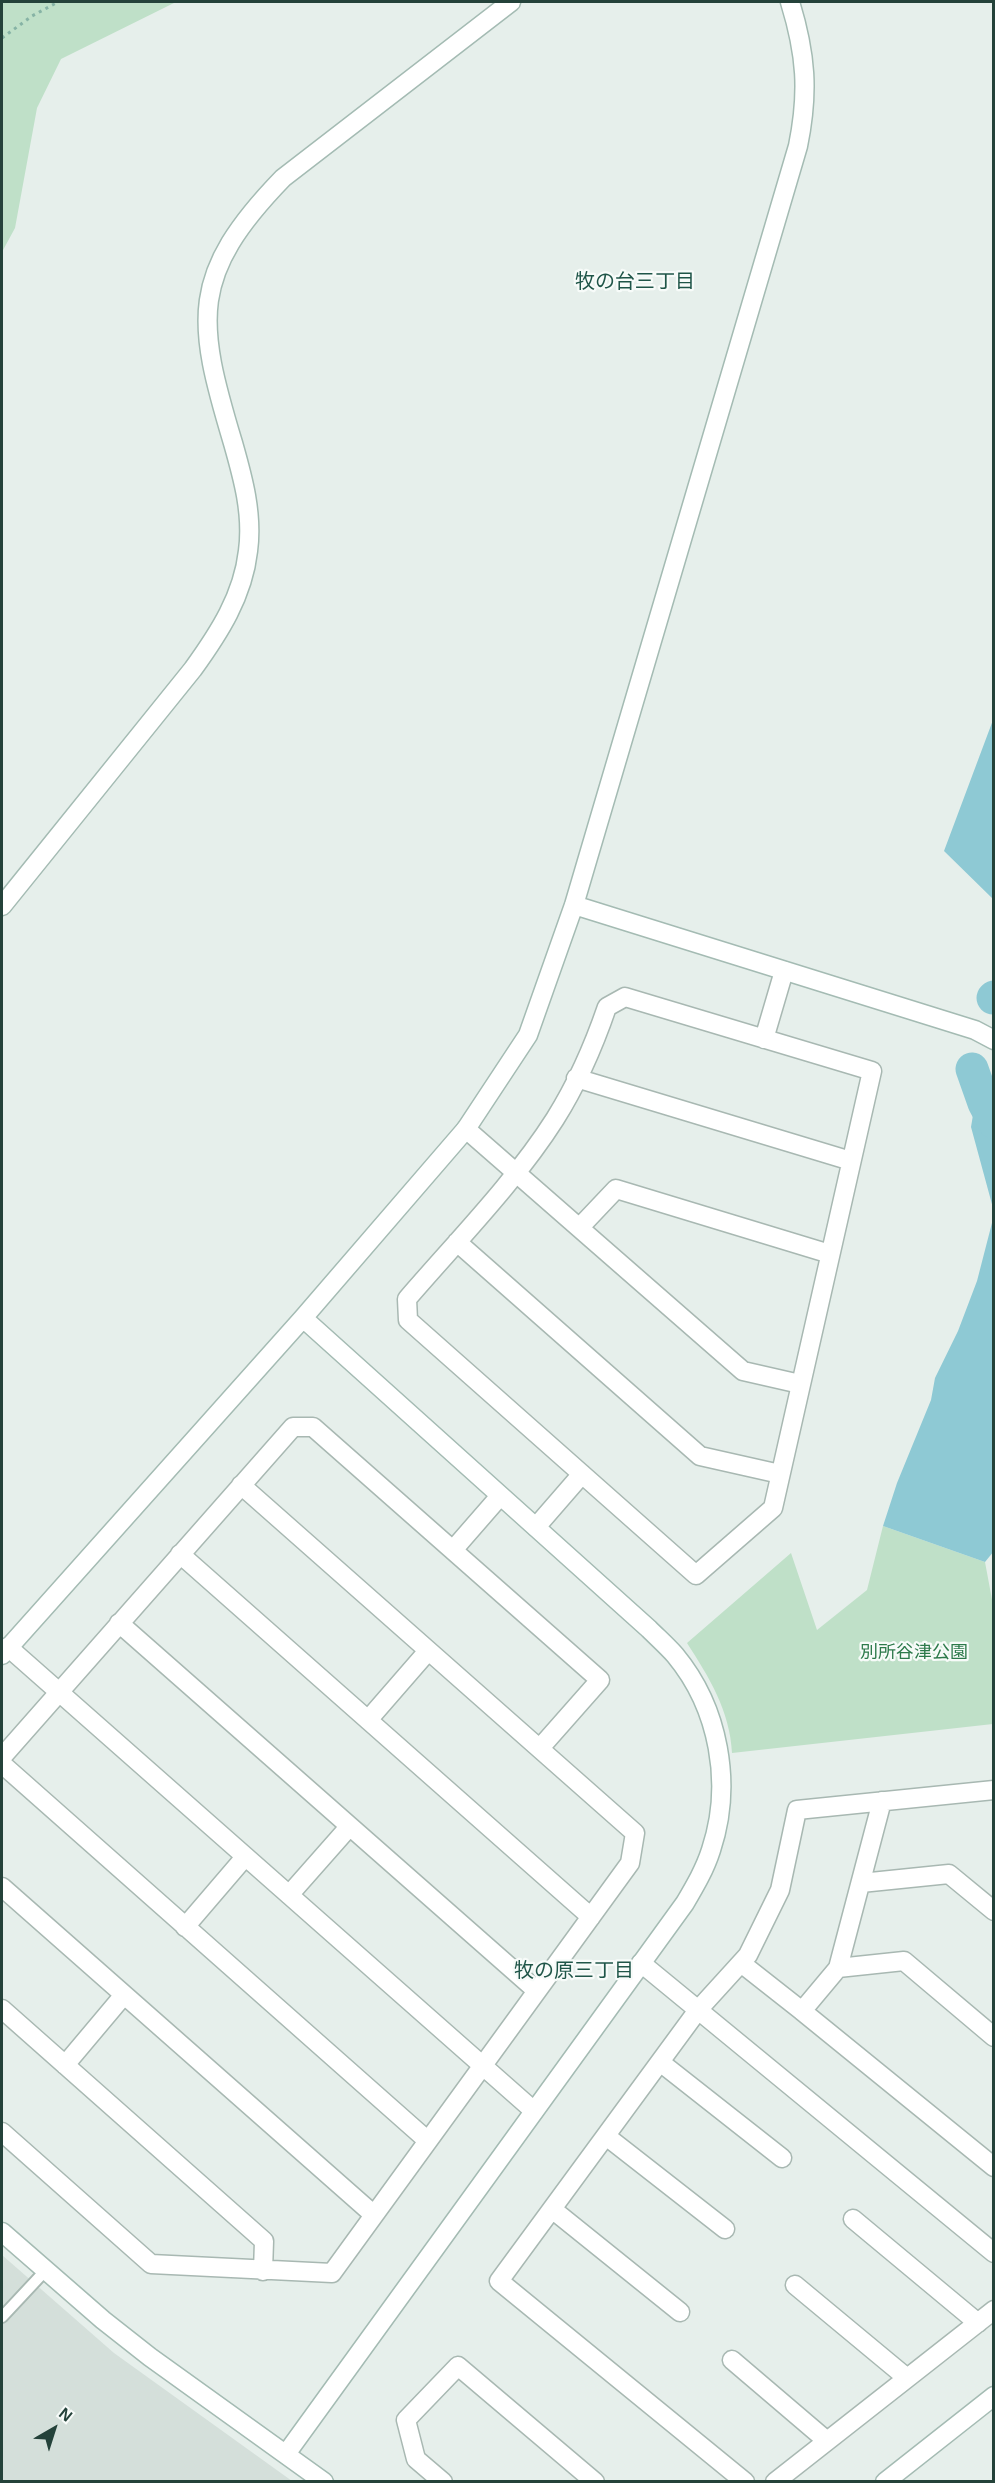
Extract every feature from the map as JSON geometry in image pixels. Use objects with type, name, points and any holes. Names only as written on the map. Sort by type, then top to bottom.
[{"type":"street","points":[[2,906],[193,669],[234,605],[249,550],[248,513],[245,482],[212,365],[206,328],[208,293],[218,262],[252,210],[283,178],[511,2]]},
{"type":"street","points":[[534,2111],[59,1692],[5,1651],[303,1318],[466,1129],[528,1035],[574,905],[798,146],[804,117],[804,52],[790,2]]},
{"type":"street","points":[[574,905],[975,1030],[993,1041]]},
{"type":"street","points":[[764,1039],[784,971]]},
{"type":"street","points":[[625,996],[872,1071],[773,1509],[696,1575],[408,1320],[406,1299],[516,1172],[556,1117],[576,1078],[592,1048],[607,1007],[625,996]]},
{"type":"street","points":[[576,1078],[851,1161]]},
{"type":"street","points":[[466,1129],[743,1371],[800,1384]]},
{"type":"street","points":[[580,1227],[616,1189],[830,1254]]},
{"type":"street","points":[[457,1242],[700,1456],[780,1474]]},
{"type":"street","points":[[286,2454],[685,1903],[702,1874],[711,1850],[721,1803],[719,1751],[710,1717],[695,1685],[675,1656],[649,1629],[303,1318]]},
{"type":"street","points":[[2,1757],[293,1427],[313,1427],[600,1680],[540,1748]]},
{"type":"street","points":[[536,1527],[582,1474]]},
{"type":"street","points":[[2,2132],[151,2265],[332,2273],[630,1863],[635,1833],[242,1485]]},
{"type":"street","points":[[453,1550],[500,1496]]},
{"type":"street","points":[[180,1554],[591,1917]]},
{"type":"street","points":[[119,1623],[537,1991]]},
{"type":"street","points":[[368,1720],[428,1650]]},
{"type":"street","points":[[2,1764],[428,2141]]},
{"type":"street","points":[[745,2481],[499,2281],[698,2010],[748,1955],[780,1890],[797,1810],[993,1790]]},
{"type":"street","points":[[802,2011],[838,1968],[882,1801]]},
{"type":"street","points":[[289,1895],[349,1827]]},
{"type":"street","points":[[185,1927],[245,1857]]},
{"type":"street","points":[[861,1883],[949,1874],[993,1911]]},
{"type":"street","points":[[2,1887],[374,2215]]},
{"type":"street","points":[[838,1968],[904,1961],[993,2037]]},
{"type":"street","points":[[641,1963],[993,2253]]},
{"type":"street","points":[[741,1963],[993,2168]]},
{"type":"street","points":[[65,2065],[123,1996]]},
{"type":"street","points":[[2,2009],[264,2241],[263,2271]]},
{"type":"street","points":[[660,2062],[782,2158]]},
{"type":"street","points":[[606,2136],[725,2229]]},
{"type":"street","points":[[552,2209],[680,2312]]},
{"type":"street","points":[[853,2219],[978,2323]]},
{"type":"street","points":[[2,2232],[45,2271],[150,2357],[324,2481]]},
{"type":"street","points":[[795,2285],[907,2378]]},
{"type":"street","points":[[775,2481],[993,2310]]},
{"type":"street","points":[[732,2360],[827,2440]]},
{"type":"street","points":[[443,2481],[416,2459],[406,2420],[458,2366],[595,2481]]},
{"type":"street","points":[[885,2481],[993,2396]]},
{"type":"lane","points":[[2,2318],[45,2271]]},
{"type":"path","points":[[2,38],[32,16],[58,2]]},
{"type":"shaded area","points":[[2,2255],[114,2353],[292,2481],[2,2481]]},
{"type":"green space","points":[[2,2],[176,2],[61,59],[37,108],[15,228],[2,252]]},
{"type":"green space","name":"別所谷津公園","points":[[883,1526],[985,1562],[993,1605],[993,1724],[732,1753],[723,1709],[687,1643],[791,1553],[817,1630],[867,1590]]},
{"type":"water","points":[[993,720],[994,899],[944,851]]},
{"type":"water","points":[[984,1103],[993,1109],[993,1208],[971,1127],[974,1109]]},
{"type":"water","points":[[993,1219],[994,1551],[985,1562],[883,1526],[897,1483],[931,1400],[935,1378],[958,1331],[977,1281]]},
{"type":"waterway","points":[[972,1069],[984,1103],[994,1122]]},
{"type":"district","name":"牧の台三丁目","points":[[635,282]]},
{"type":"district","name":"牧の原三丁目","points":[[574,1971]]}]
